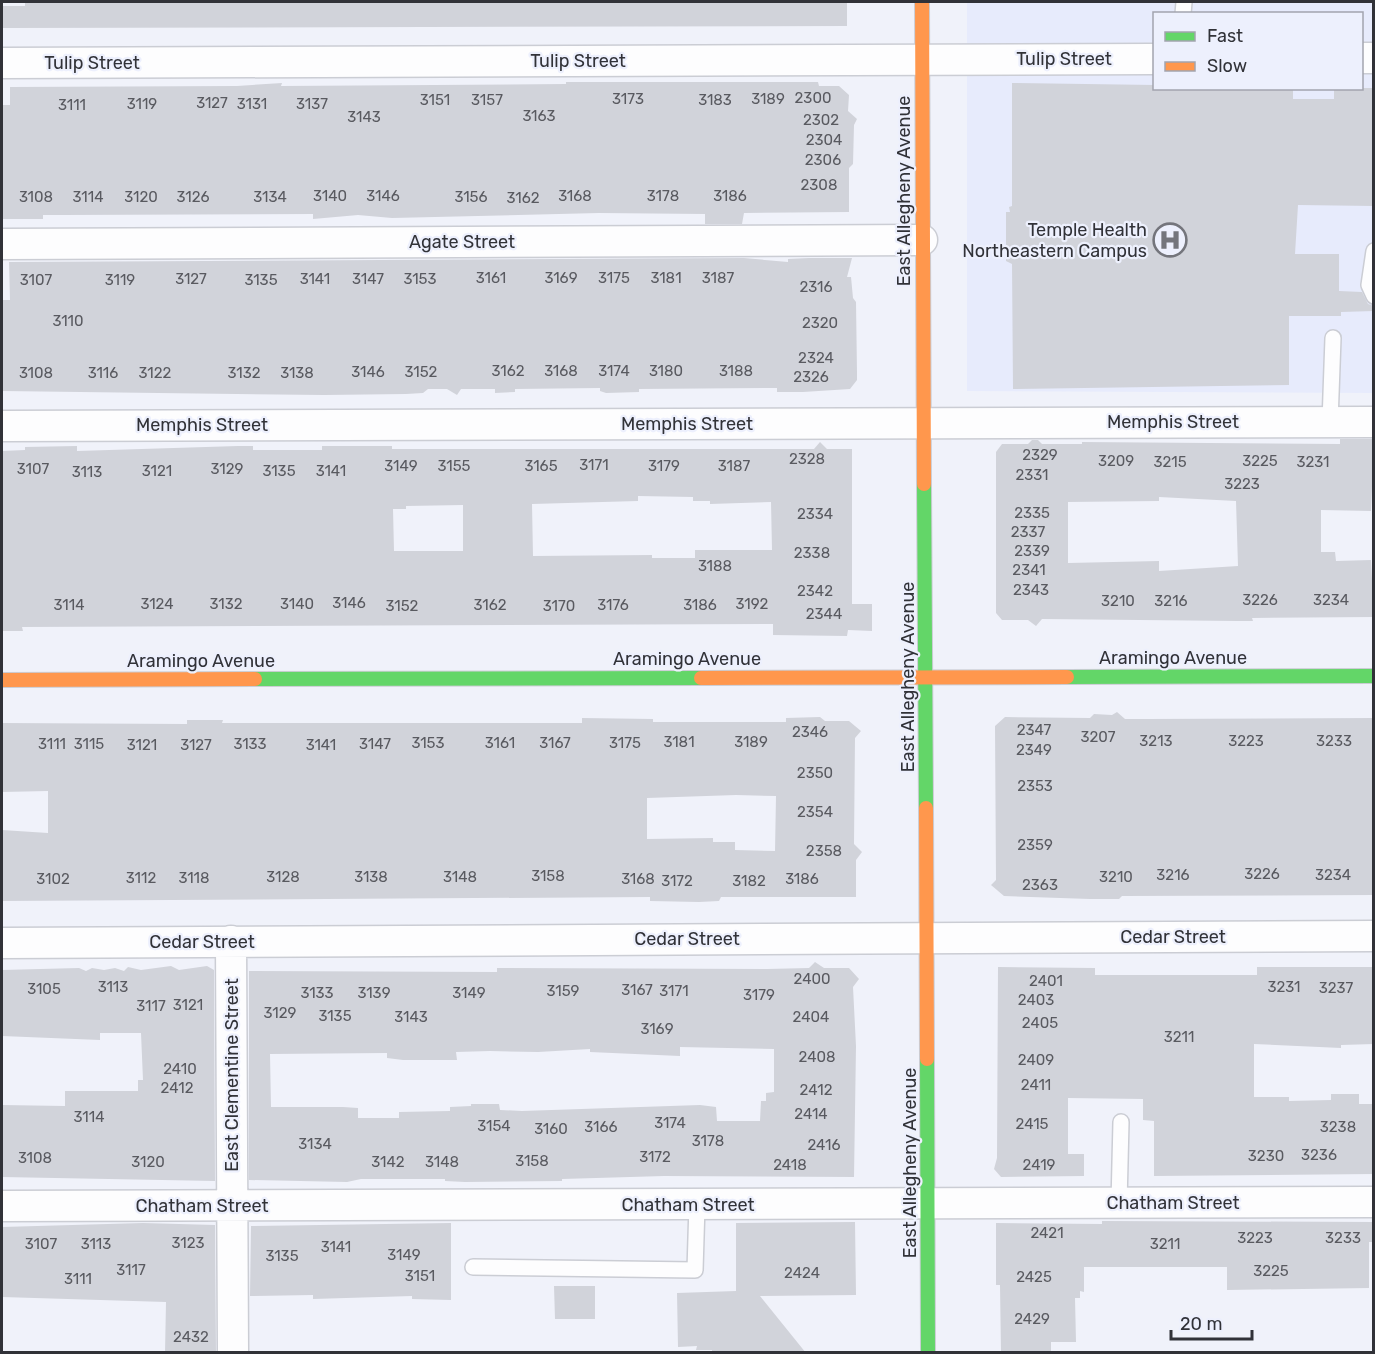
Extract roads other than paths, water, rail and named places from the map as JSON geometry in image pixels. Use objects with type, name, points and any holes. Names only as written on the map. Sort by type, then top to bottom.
[{"type":"main road","name":"East Allegheny Avenue","points":[[921,2],[928,1353]]},
{"type":"main road","name":"Aramingo Avenue","points":[[2,680],[1374,676]]},
{"type":"street","name":"Tulip Street","points":[[2,63],[1153,59]]},
{"type":"street","name":"Agate Street","points":[[2,244],[922,240]]},
{"type":"street","name":"Memphis Street","points":[[2,426],[1374,422]]},
{"type":"street","name":"Cedar Street","points":[[2,943],[1374,936]]},
{"type":"street","name":"East Clementine Street","points":[[231,941],[233,1353]]},
{"type":"street","name":"Chatham Street","points":[[2,1206],[1374,1202]]},
{"type":"lane","points":[[1374,251],[1369,285],[1374,296]]},
{"type":"lane","points":[[1330,422],[1333,338]]},
{"type":"lane","points":[[1119,1203],[1121,1122]]},
{"type":"lane","points":[[474,1267],[695,1270],[697,1205]]},
{"type":"place","name":"Temple Health Northeastern Campus","points":[[1170,240]]}]
